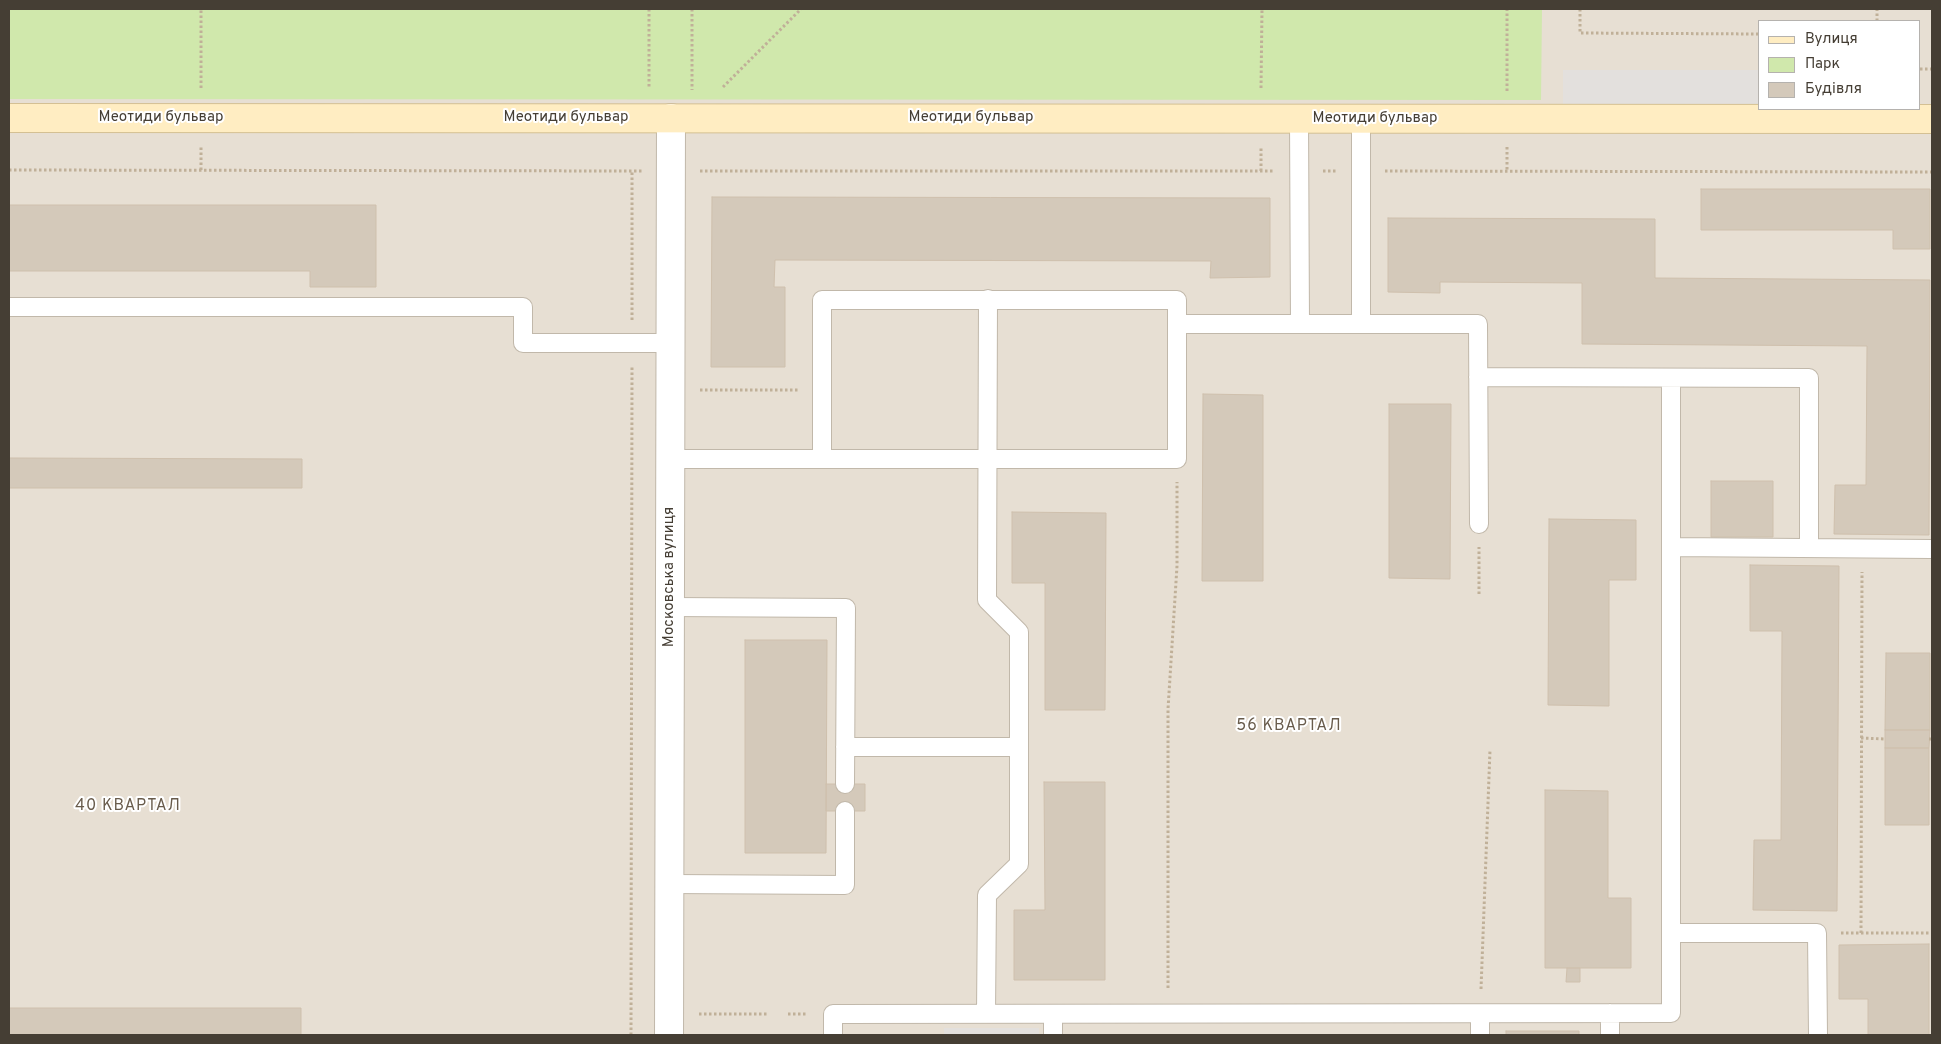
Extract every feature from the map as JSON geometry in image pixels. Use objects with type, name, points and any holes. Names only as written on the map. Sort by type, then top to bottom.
[{"type":"street","name":"Меотиди бульвар","points":[[9,118],[1932,119]]},
{"type":"street","name":"Московська вулиця","points":[[669,1035],[671,171],[682,118]]},
{"type":"lane","points":[[1299,118],[1300,324]]},
{"type":"lane","points":[[1361,118],[1361,324]]},
{"type":"lane","points":[[986,1014],[987,896],[1019,864],[1020,747],[1019,632],[987,600],[988,299]]},
{"type":"lane","points":[[670,459],[822,459],[987,459],[1177,459],[1178,300],[822,300],[822,459]]},
{"type":"lane","points":[[9,307],[523,307],[523,343],[670,343]]},
{"type":"lane","points":[[1178,324],[1478,324],[1479,524]]},
{"type":"lane","points":[[1478,377],[1809,378],[1809,548]]},
{"type":"lane","points":[[833,1035],[833,1014],[1671,1013],[1671,378]]},
{"type":"lane","points":[[1671,548],[1932,549]]},
{"type":"lane","points":[[670,607],[846,608],[845,784]]},
{"type":"lane","points":[[845,746],[1020,747]]},
{"type":"lane","points":[[670,884],[845,885],[845,811]]},
{"type":"lane","points":[[1671,933],[1818,933],[1818,1035]]},
{"type":"lane","points":[[1610,1013],[1610,1035]]},
{"type":"lane","points":[[1053,1014],[1053,1035]]},
{"type":"lane","points":[[1480,1014],[1480,1035]]},
{"type":"path","points":[[682,118],[801,9]]},
{"type":"path","points":[[1580,9],[1580,33],[1758,34]]},
{"type":"path","points":[[9,170],[1932,172]]},
{"type":"path","points":[[631,1035],[632,170]]},
{"type":"path","points":[[692,390],[822,390]]},
{"type":"path","points":[[1168,1014],[1168,709],[1177,566],[1177,459]]},
{"type":"path","points":[[1478,594],[1479,524]]},
{"type":"path","points":[[1861,933],[1863,548]]},
{"type":"path","points":[[1862,738],[1885,738]]},
{"type":"path","points":[[1480,1014],[1490,750]]},
{"type":"path","points":[[1818,933],[1932,933]]},
{"type":"path","points":[[690,1014],[768,1014]]},
{"type":"shaded area","points":[[9,9],[1932,9],[1932,1035],[9,1035]]},
{"type":"shaded area","points":[[1563,70],[1758,70],[1758,109],[1563,119]]},
{"type":"shaded area","points":[[944,1028],[1039,1028],[1039,1035],[944,1035]]},
{"type":"green space","points":[[9,9],[1542,9],[1541,100],[9,99]]},
{"type":"building","points":[[1701,189],[1930,189],[1930,249],[1893,249],[1893,230],[1701,230]]},
{"type":"building","points":[[712,197],[1270,198],[1270,277],[1210,278],[1211,261],[775,260],[774,287],[785,287],[785,367],[711,367]]},
{"type":"building","points":[[9,205],[376,205],[376,287],[310,287],[310,271],[9,271]]},
{"type":"building","points":[[1388,218],[1655,219],[1655,278],[1930,280],[1929,535],[1834,534],[1835,485],[1866,485],[1867,346],[1582,344],[1582,283],[1440,282],[1440,293],[1388,292]]},
{"type":"building","points":[[1203,394],[1263,395],[1263,581],[1202,581]]},
{"type":"building","points":[[1389,404],[1451,404],[1450,579],[1389,578]]},
{"type":"building","points":[[9,458],[302,459],[302,488],[9,488]]},
{"type":"building","points":[[1711,481],[1773,481],[1773,537],[1711,537]]},
{"type":"building","points":[[1012,512],[1106,513],[1105,710],[1045,710],[1045,583],[1012,583]]},
{"type":"building","points":[[1549,519],[1636,520],[1636,580],[1609,580],[1609,706],[1548,705]]},
{"type":"building","points":[[1750,565],[1839,566],[1837,911],[1753,910],[1754,840],[1781,840],[1782,631],[1750,631]]},
{"type":"building","points":[[745,640],[827,640],[826,853],[745,853]]},
{"type":"building","points":[[1886,653],[1930,653],[1930,730],[1885,730]]},
{"type":"building","points":[[1885,730],[1930,730],[1929,748],[1885,748]]},
{"type":"building","points":[[1885,748],[1929,748],[1929,825],[1885,825]]},
{"type":"building","points":[[1044,782],[1105,782],[1105,980],[1014,980],[1014,910],[1045,910]]},
{"type":"building","points":[[826,784],[865,784],[865,811],[826,811]]},
{"type":"building","points":[[1545,790],[1608,791],[1608,898],[1631,898],[1631,968],[1545,968]]},
{"type":"building","points":[[1929,944],[1929,1035],[1868,1035],[1868,999],[1839,999],[1839,945]]},
{"type":"building","points":[[1567,968],[1580,968],[1580,982],[1566,982]]},
{"type":"building","points":[[9,1008],[301,1008],[301,1035],[9,1035]]},
{"type":"building","points":[[1506,1031],[1579,1031],[1579,1035],[1506,1035]]},
{"type":"district","name":"56 КВАРТАЛ","points":[[1289,727]]},
{"type":"district","name":"40 КВАРТАЛ","points":[[128,807]]}]
